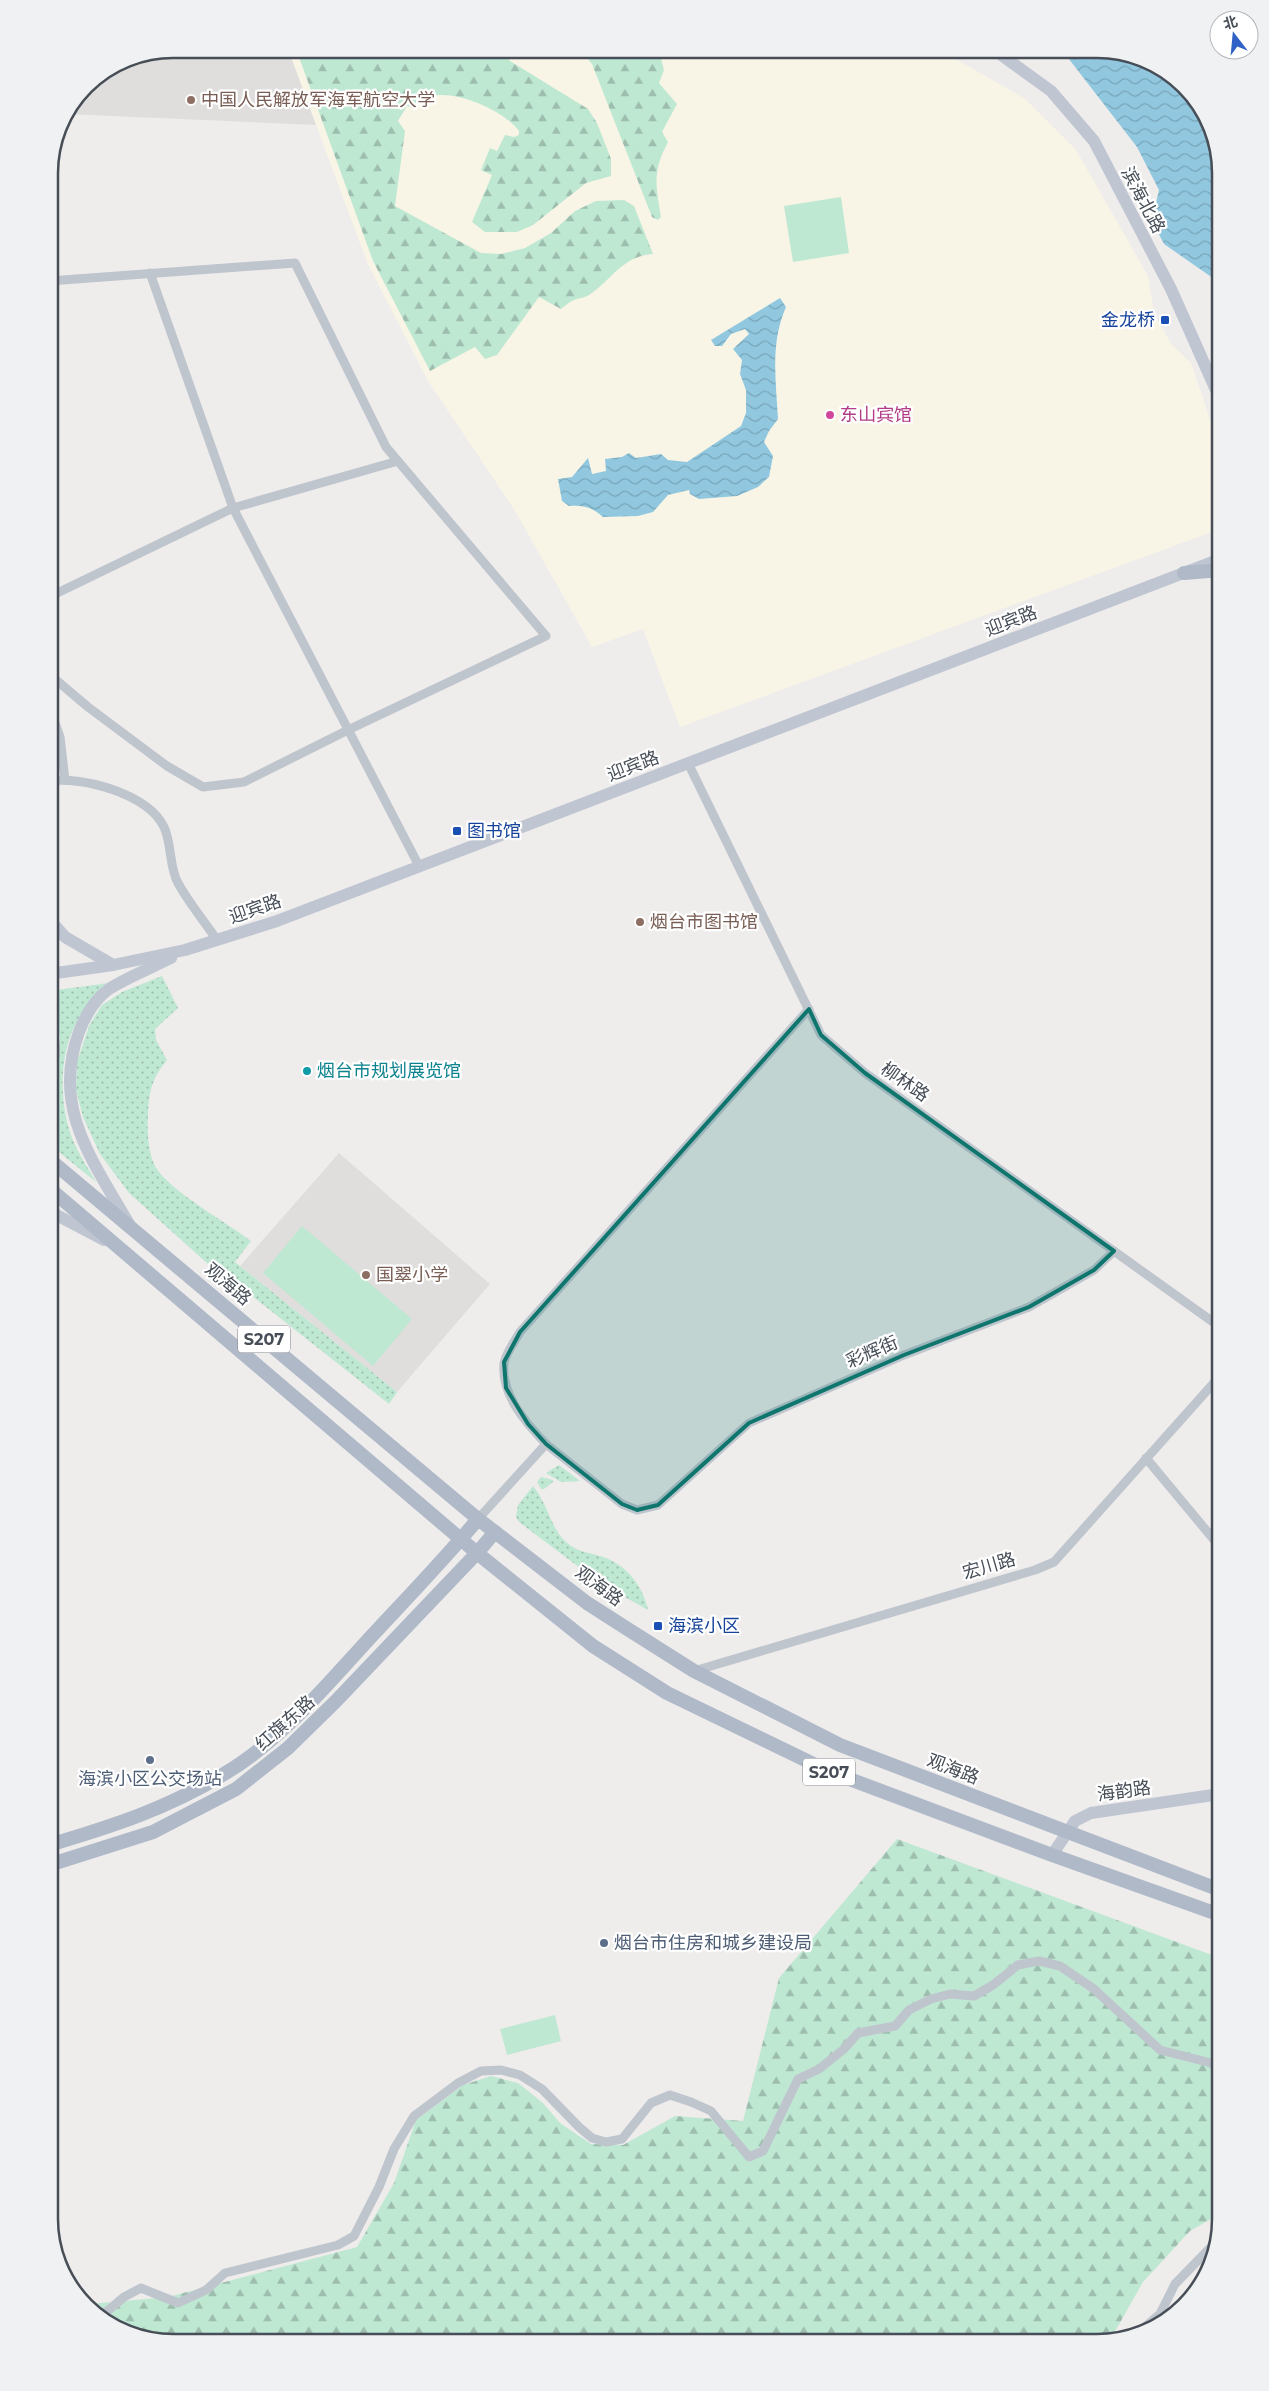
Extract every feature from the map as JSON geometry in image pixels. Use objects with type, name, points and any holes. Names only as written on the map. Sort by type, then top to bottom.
[{"type":"main road","name":"滨海北路","points":[[1005,58],[1051,91],[1094,141],[1171,289],[1212,381]]},
{"type":"main road","name":"迎宾路","points":[[58,973],[113,966],[185,950],[277,921],[1212,562]]},
{"type":"main road","points":[[1184,573],[1212,571]]},
{"type":"main road","points":[[58,929],[65,937],[113,966]]},
{"type":"main road","points":[[130,1226],[79,1132],[70,1103],[69,1073],[73,1048],[85,1016],[96,1001],[109,990],[185,950]]},
{"type":"main road","name":"观海路","points":[[58,1166],[478,1519],[587,1603],[694,1670],[840,1745],[1065,1833],[1212,1887]]},
{"type":"main road","name":"S207","points":[[58,1196],[477,1553],[593,1646],[667,1693],[828,1771],[1052,1856],[1212,1912]]},
{"type":"main road","points":[[58,1216],[121,1250]]},
{"type":"main road","name":"红旗东路","points":[[58,1842],[146,1814],[174,1802],[226,1773],[277,1734],[324,1688],[462,1539],[478,1519]]},
{"type":"main road","name":"红旗东路","points":[[58,1862],[153,1832],[236,1789],[288,1748],[336,1702],[495,1532]]},
{"type":"main road","name":"海韵路","points":[[1052,1856],[1065,1833],[1075,1821],[1091,1813],[1212,1795]]},
{"type":"street","points":[[58,280],[295,263],[386,447],[546,636],[348,730],[244,782],[203,787],[167,766],[58,681]]},
{"type":"street","points":[[150,273],[233,508],[419,866]]},
{"type":"street","points":[[58,593],[233,508],[398,461]]},
{"type":"street","points":[[58,731],[65,780]]},
{"type":"street","name":"柳林路","points":[[688,763],[821,1035],[864,1073],[1212,1321]]},
{"type":"street","points":[[58,780],[82,780],[121,793],[149,808],[164,827],[177,882],[217,940]]},
{"type":"street","points":[[478,1519],[546,1444],[528,1424],[506,1388],[504,1362],[520,1332],[809,1009]]},
{"type":"street","name":"彩辉街","points":[[546,1444],[622,1504],[637,1510],[658,1505],[749,1423],[904,1355],[1029,1307],[1094,1270],[1114,1251]]},
{"type":"street","name":"宏川路","points":[[694,1670],[1035,1570],[1054,1562],[1212,1385]]},
{"type":"street","points":[[1146,1458],[1212,1537]]},
{"type":"street","points":[[107,2312],[124,2296],[141,2288],[178,2303],[206,2290],[225,2273],[338,2245],[354,2236],[379,2187],[394,2149],[414,2116],[458,2083],[481,2071],[501,2070],[520,2075],[542,2089],[592,2138],[606,2142],[622,2139],[651,2103],[670,2096],[691,2102],[711,2111],[749,2157],[763,2151],[798,2079],[818,2069],[844,2049],[858,2033],[894,2026],[909,2010],[931,1999],[950,1994],[974,1996],[993,1986],[1018,1965],[1039,1961],[1060,1966],[1094,1989],[1160,2050],[1212,2064]]},
{"type":"street","points":[[1160,2314],[1175,2284],[1206,2252]]},
{"type":"highlighted area","points":[[809,1009],[821,1035],[865,1073],[1114,1251],[1094,1270],[1029,1307],[904,1355],[749,1423],[658,1505],[637,1510],[622,1504],[546,1444],[528,1424],[506,1388],[504,1362],[520,1332]]},
{"type":"shaded area","name":"中国人民解放军海军航空大学","points":[[173,57],[291,57],[316,125],[74,114],[86,97],[103,81],[129,66],[143,61]]},
{"type":"shaded area","name":"东山宾馆","points":[[291,57],[954,58],[1024,98],[1076,150],[1148,276],[1154,313],[1171,344],[1191,363],[1212,425],[1212,532],[680,727],[643,629],[592,647],[514,509],[428,381],[367,262]]},
{"type":"shaded area","name":"国翠小学","points":[[339,1153],[490,1284],[397,1392],[240,1266]]},
{"type":"green space","points":[[299,57],[508,57],[510,61],[588,109],[597,123],[611,159],[611,176],[586,183],[533,225],[517,232],[485,232],[472,222],[492,175],[481,170],[490,148],[497,151],[505,135],[514,137],[519,135],[519,131],[511,122],[483,105],[467,99],[435,95],[422,99],[413,108],[407,106],[398,121],[405,131],[395,206],[481,253],[501,254],[525,248],[551,233],[575,211],[596,201],[624,200],[634,206],[653,254],[633,259],[618,269],[589,295],[572,301],[561,309],[539,297],[497,355],[485,359],[475,347],[430,371],[373,261]]},
{"type":"green space","points":[[587,57],[661,58],[664,70],[659,83],[677,104],[662,132],[668,142],[657,170],[661,217],[658,220],[652,217],[592,64]]},
{"type":"green space","points":[[841,197],[849,253],[793,262],[784,206]]},
{"type":"green space","points":[[162,976],[178,1008],[155,1029],[156,1040],[167,1060],[154,1080],[149,1100],[148,1138],[150,1153],[155,1166],[167,1181],[178,1190],[251,1241],[235,1262],[397,1392],[389,1404],[209,1262],[208,1264],[129,1193],[100,1154],[83,1117],[76,1090],[77,1062],[89,1026],[102,1005],[122,992]]},
{"type":"green space","points":[[116,982],[95,999],[75,1024],[69,1039],[63,1073],[64,1107],[67,1123],[74,1144],[96,1182],[58,1151],[58,1057],[60,1038],[58,1033],[58,990]]},
{"type":"green space","points":[[302,1226],[412,1319],[373,1366],[263,1273]]},
{"type":"green space","points":[[559,1465],[580,1481],[561,1482],[546,1473]]},
{"type":"green space","points":[[541,1477],[553,1480],[553,1482],[544,1489],[541,1489],[537,1482]]},
{"type":"green space","points":[[533,1486],[561,1537],[574,1548],[609,1559],[625,1570],[632,1576],[642,1592],[648,1610],[600,1583],[519,1522],[516,1517],[518,1505]]},
{"type":"green space","points":[[897,1839],[1212,1955],[1212,2219],[1190,2231],[1143,2282],[1115,2332],[1096,2334],[165,2333],[143,2330],[129,2325],[115,2318],[95,2303],[168,2297],[357,2247],[394,2183],[416,2120],[463,2085],[491,2076],[518,2083],[543,2103],[560,2123],[591,2144],[623,2145],[675,2116],[743,2121],[779,1978]]},
{"type":"green space","points":[[555,2015],[561,2041],[507,2055],[500,2029]]},
{"type":"water","points":[[1068,58],[1119,60],[1147,69],[1178,91],[1196,115],[1203,129],[1211,158],[1212,277],[1164,244],[1152,221],[1159,190],[1137,147]]},
{"type":"water","points":[[780,298],[786,307],[778,334],[775,362],[778,419],[764,442],[773,456],[769,477],[758,487],[737,496],[699,499],[690,494],[689,490],[668,495],[653,512],[638,516],[603,517],[591,509],[583,506],[569,506],[562,501],[558,479],[572,477],[588,458],[592,474],[606,471],[605,459],[622,457],[629,453],[636,458],[661,454],[668,460],[687,462],[741,426],[746,413],[746,390],[740,374],[742,360],[733,349],[749,334],[745,329],[731,334],[722,346],[715,346],[711,340]]},
{"type":"place","name":"中国人民解放军海军航空大学","points":[[191,100]]},
{"type":"place","name":"金龙桥","points":[[1165,320]]},
{"type":"place","name":"东山宾馆","points":[[830,415]]},
{"type":"place","name":"图书馆","points":[[457,831]]},
{"type":"place","name":"烟台市图书馆","points":[[640,922]]},
{"type":"place","name":"烟台市规划展览馆","points":[[307,1071]]},
{"type":"place","name":"国翠小学","points":[[366,1275]]},
{"type":"place","name":"海滨小区","points":[[658,1626]]},
{"type":"place","name":"海滨小区公交场站","points":[[150,1760]]},
{"type":"place","name":"烟台市住房和城乡建设局","points":[[604,1943]]}]
